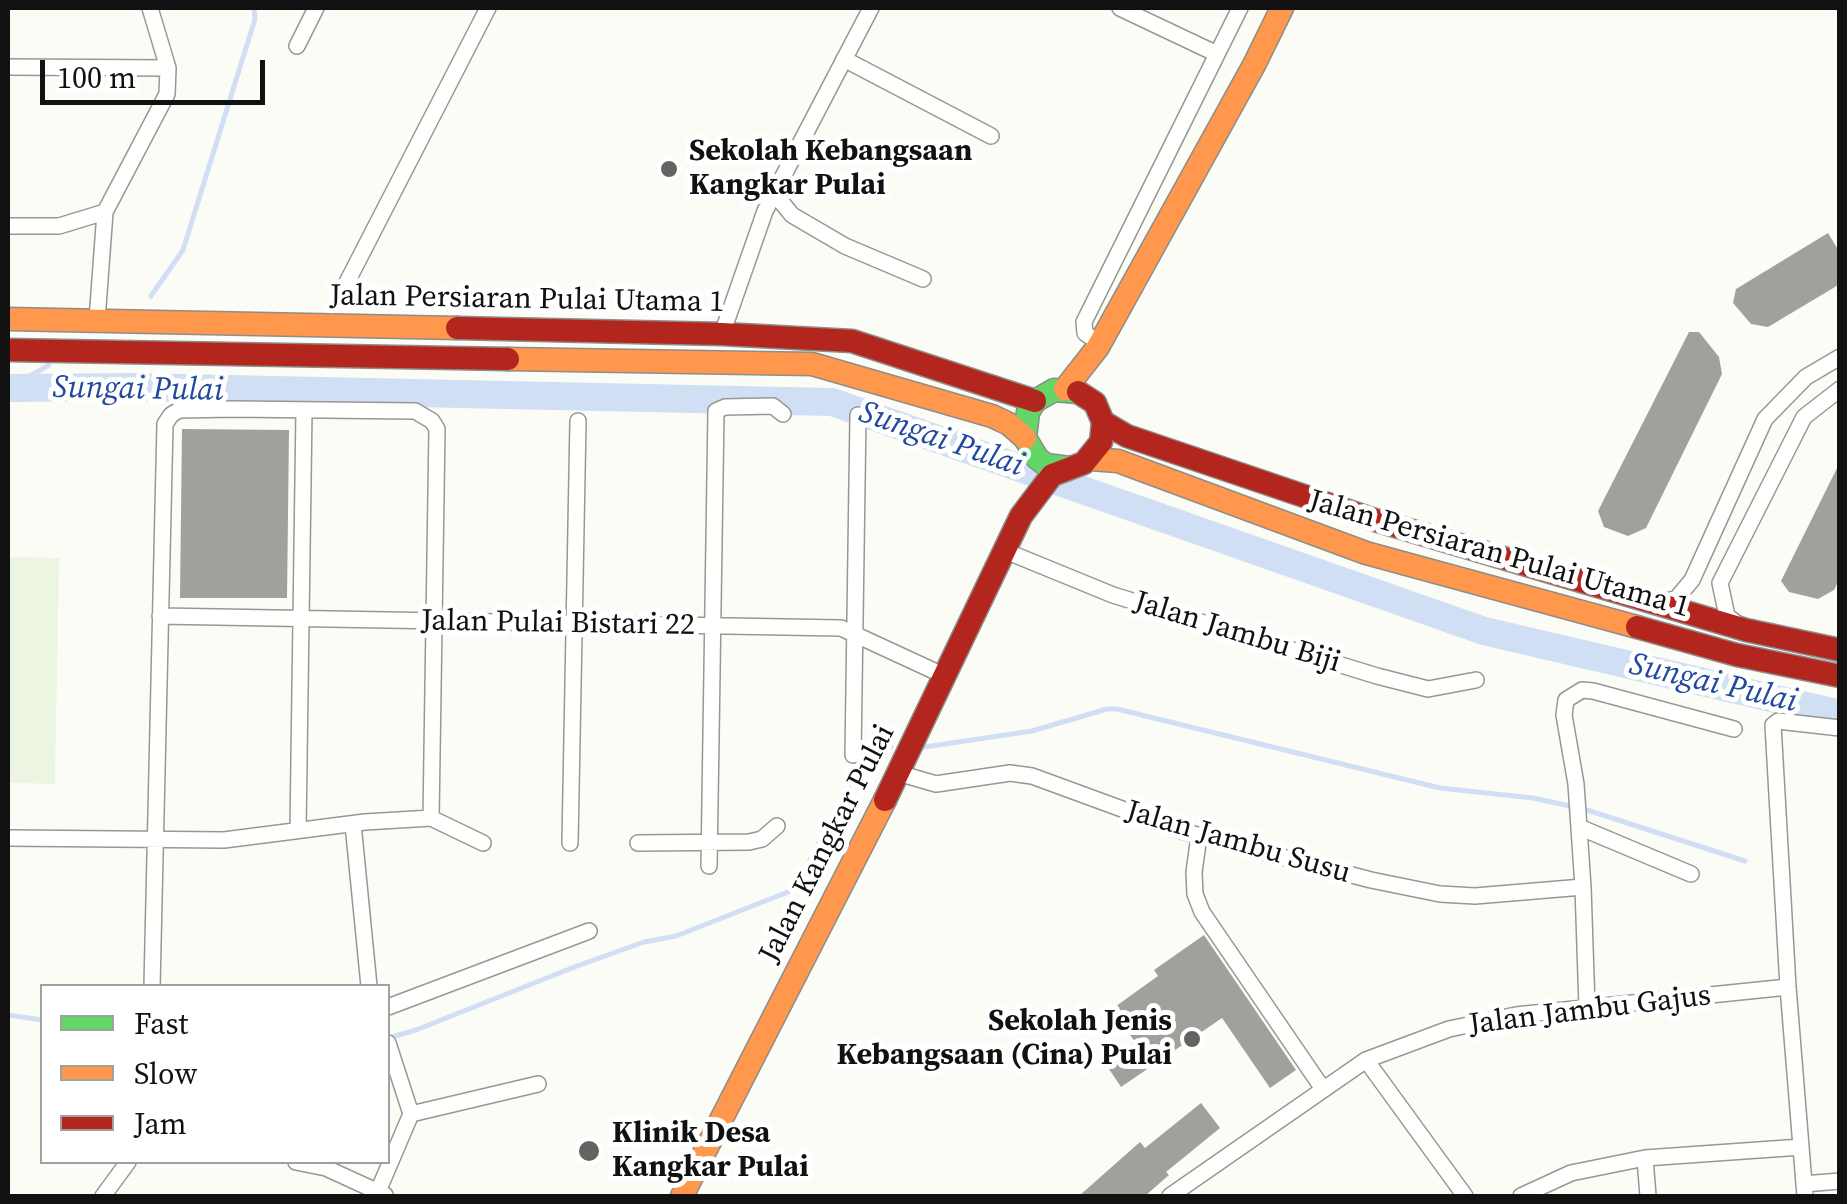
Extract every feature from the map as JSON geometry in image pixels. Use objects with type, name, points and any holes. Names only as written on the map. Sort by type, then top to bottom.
[{"type":"main road","points":[[1065,388],[1098,345],[1282,8]]},
{"type":"main road","name":"Jalan Persiaran Pulai Utama 1","points":[[8,319],[722,334],[852,341],[1035,401]]},
{"type":"main road","points":[[1098,345],[1101,442],[1045,465],[1024,424],[1035,401],[1065,388],[1080,392],[1099,413]]},
{"type":"main road","name":"Jalan Persiaran Pulai Utama 1","points":[[8,350],[812,364],[992,416],[1009,424],[1045,465],[1118,461],[1366,553],[1737,655],[1840,676]]},
{"type":"main road","name":"Jalan Persiaran Pulai Utama 1","points":[[1099,413],[1126,436],[1375,520],[1746,630],[1840,650]]},
{"type":"main road","name":"Jalan Kangkar Pulai","points":[[682,1196],[898,773],[1045,465]]},
{"type":"street","points":[[96,320],[104,212],[167,94],[168,68],[150,8]]},
{"type":"street","points":[[298,46],[316,8]]},
{"type":"street","points":[[344,290],[488,8]]},
{"type":"street","points":[[722,334],[774,194],[870,8]]},
{"type":"street","points":[[1120,8],[1217,54]]},
{"type":"street","points":[[1098,345],[1085,333],[1084,322],[1240,8]]},
{"type":"street","points":[[844,58],[991,136]]},
{"type":"street","points":[[8,67],[168,68]]},
{"type":"street","points":[[774,194],[792,215],[845,246],[922,279]]},
{"type":"street","points":[[8,226],[59,226],[104,212]]},
{"type":"street","points":[[1140,212],[1164,223]]},
{"type":"street","points":[[1655,603],[1676,599],[1692,580],[1764,419],[1806,377],[1840,357]]},
{"type":"street","points":[[1746,630],[1727,616],[1720,583],[1804,416],[1840,388]]},
{"type":"street","points":[[1782,400],[1804,416]]},
{"type":"street","points":[[709,866],[716,411],[773,406],[783,414]]},
{"type":"street","points":[[152,984],[165,424],[179,410],[415,410],[437,429],[431,818]]},
{"type":"street","points":[[298,830],[304,410]]},
{"type":"street","points":[[853,755],[858,414]]},
{"type":"street","points":[[570,842],[578,421]]},
{"type":"street","name":"Jalan Jambu Biji","points":[[1003,550],[1113,595],[1377,676],[1428,689],[1476,680]]},
{"type":"street","name":"Jalan Pulai Bistari 22","points":[[160,616],[840,628],[945,676]]},
{"type":"street","points":[[1588,1007],[1576,784],[1564,715],[1566,700],[1582,690],[1606,693],[1734,730]]},
{"type":"street","points":[[1840,728],[1778,721],[1773,725],[1804,1190],[1840,1180]]},
{"type":"street","name":"Jalan Jambu Susu","points":[[898,773],[936,784],[1010,773],[1032,776],[1150,822],[1440,894],[1475,896],[1583,887]]},
{"type":"street","points":[[8,838],[224,840],[431,818],[484,844]]},
{"type":"street","points":[[353,824],[369,984]]},
{"type":"street","points":[[638,842],[710,844],[762,839],[777,826]]},
{"type":"street","points":[[1579,827],[1691,874]]},
{"type":"street","points":[[1199,836],[1194,872],[1195,894],[1202,912],[1323,1089]]},
{"type":"street","points":[[390,1006],[589,931]]},
{"type":"street","name":"Jalan Jambu Gajus","points":[[1170,1196],[1366,1060],[1449,1029],[1516,1015],[1788,987]]},
{"type":"street","points":[[306,1164],[326,1168],[382,1195],[411,1114],[390,1049]]},
{"type":"street","points":[[1366,1060],[1465,1196]]},
{"type":"street","points":[[411,1114],[538,1084]]},
{"type":"street","points":[[1521,1196],[1571,1173],[1645,1158],[1801,1147]]},
{"type":"street","points":[[1645,1158],[1648,1196]]},
{"type":"street","points":[[103,1196],[127,1164]]},
{"type":"green space","points":[[8,557],[59,558],[55,784],[8,783]]},
{"type":"building","points":[[1828,233],[1840,253],[1840,284],[1768,327],[1751,324],[1733,303],[1736,289]]},
{"type":"building","points":[[1689,332],[1699,332],[1719,357],[1722,374],[1646,528],[1628,536],[1604,527],[1598,511]]},
{"type":"building","points":[[182,429],[289,430],[287,598],[180,598]]},
{"type":"building","points":[[1840,462],[1840,578],[1834,590],[1818,599],[1789,592],[1781,581]]},
{"type":"building","points":[[1204,935],[1296,1070],[1270,1088],[1222,1018],[1121,1087],[1105,1063],[1135,1042],[1112,1009],[1158,976],[1154,970]]},
{"type":"building","points":[[1201,1103],[1220,1128],[1166,1172],[1169,1175],[1145,1196],[1079,1196],[1140,1142],[1145,1148]]},
{"type":"waterway","points":[[151,296],[183,250],[255,19],[254,8]]},
{"type":"waterway","points":[[9,388],[49,365]]},
{"type":"waterway","name":"Sungai Pulai","points":[[8,388],[135,387],[832,402],[1484,631],[1840,714]]},
{"type":"waterway","points":[[918,748],[1032,731],[1117,709],[1440,788],[1570,806]]},
{"type":"waterway","points":[[392,1037],[577,966],[644,942],[676,936],[788,892],[798,882],[844,798],[865,746],[891,747]]},
{"type":"waterway","points":[[1587,810],[1745,861]]},
{"type":"waterway","points":[[8,1015],[40,1020]]},
{"type":"traffic: fast","points":[[1069,468],[1046,465],[1037,458],[1025,438],[1028,412],[1035,401],[1054,390],[1078,392]]},
{"type":"traffic: slow","points":[[1065,389],[1098,347],[1282,8]]},
{"type":"traffic: slow","points":[[8,319],[457,328]]},
{"type":"traffic: slow","points":[[508,359],[812,364],[992,416],[1025,438]]},
{"type":"traffic: slow","points":[[1090,459],[1118,461],[1366,553],[1637,627]]},
{"type":"traffic: slow","points":[[682,1196],[885,800]]},
{"type":"traffic: jam","points":[[457,328],[852,341],[1035,401]]},
{"type":"traffic: jam","points":[[8,350],[508,359]]},
{"type":"traffic: jam","points":[[885,800],[1021,516],[1052,475],[1084,463],[1101,442],[1103,422],[1095,403],[1078,392]]},
{"type":"traffic: jam","points":[[1103,422],[1127,436],[1375,520],[1746,630],[1840,650]]},
{"type":"traffic: jam","points":[[1637,627],[1737,655],[1840,676]]},
{"type":"place","name":"Sekolah Kebangsaan Kangkar Pulai","points":[[669,169]]},
{"type":"place","name":"Sekolah Jenis Kebangsaan (Cina) Pulai","points":[[1192,1039]]},
{"type":"place","name":"Klinik Desa Kangkar Pulai","points":[[589,1151]]}]
